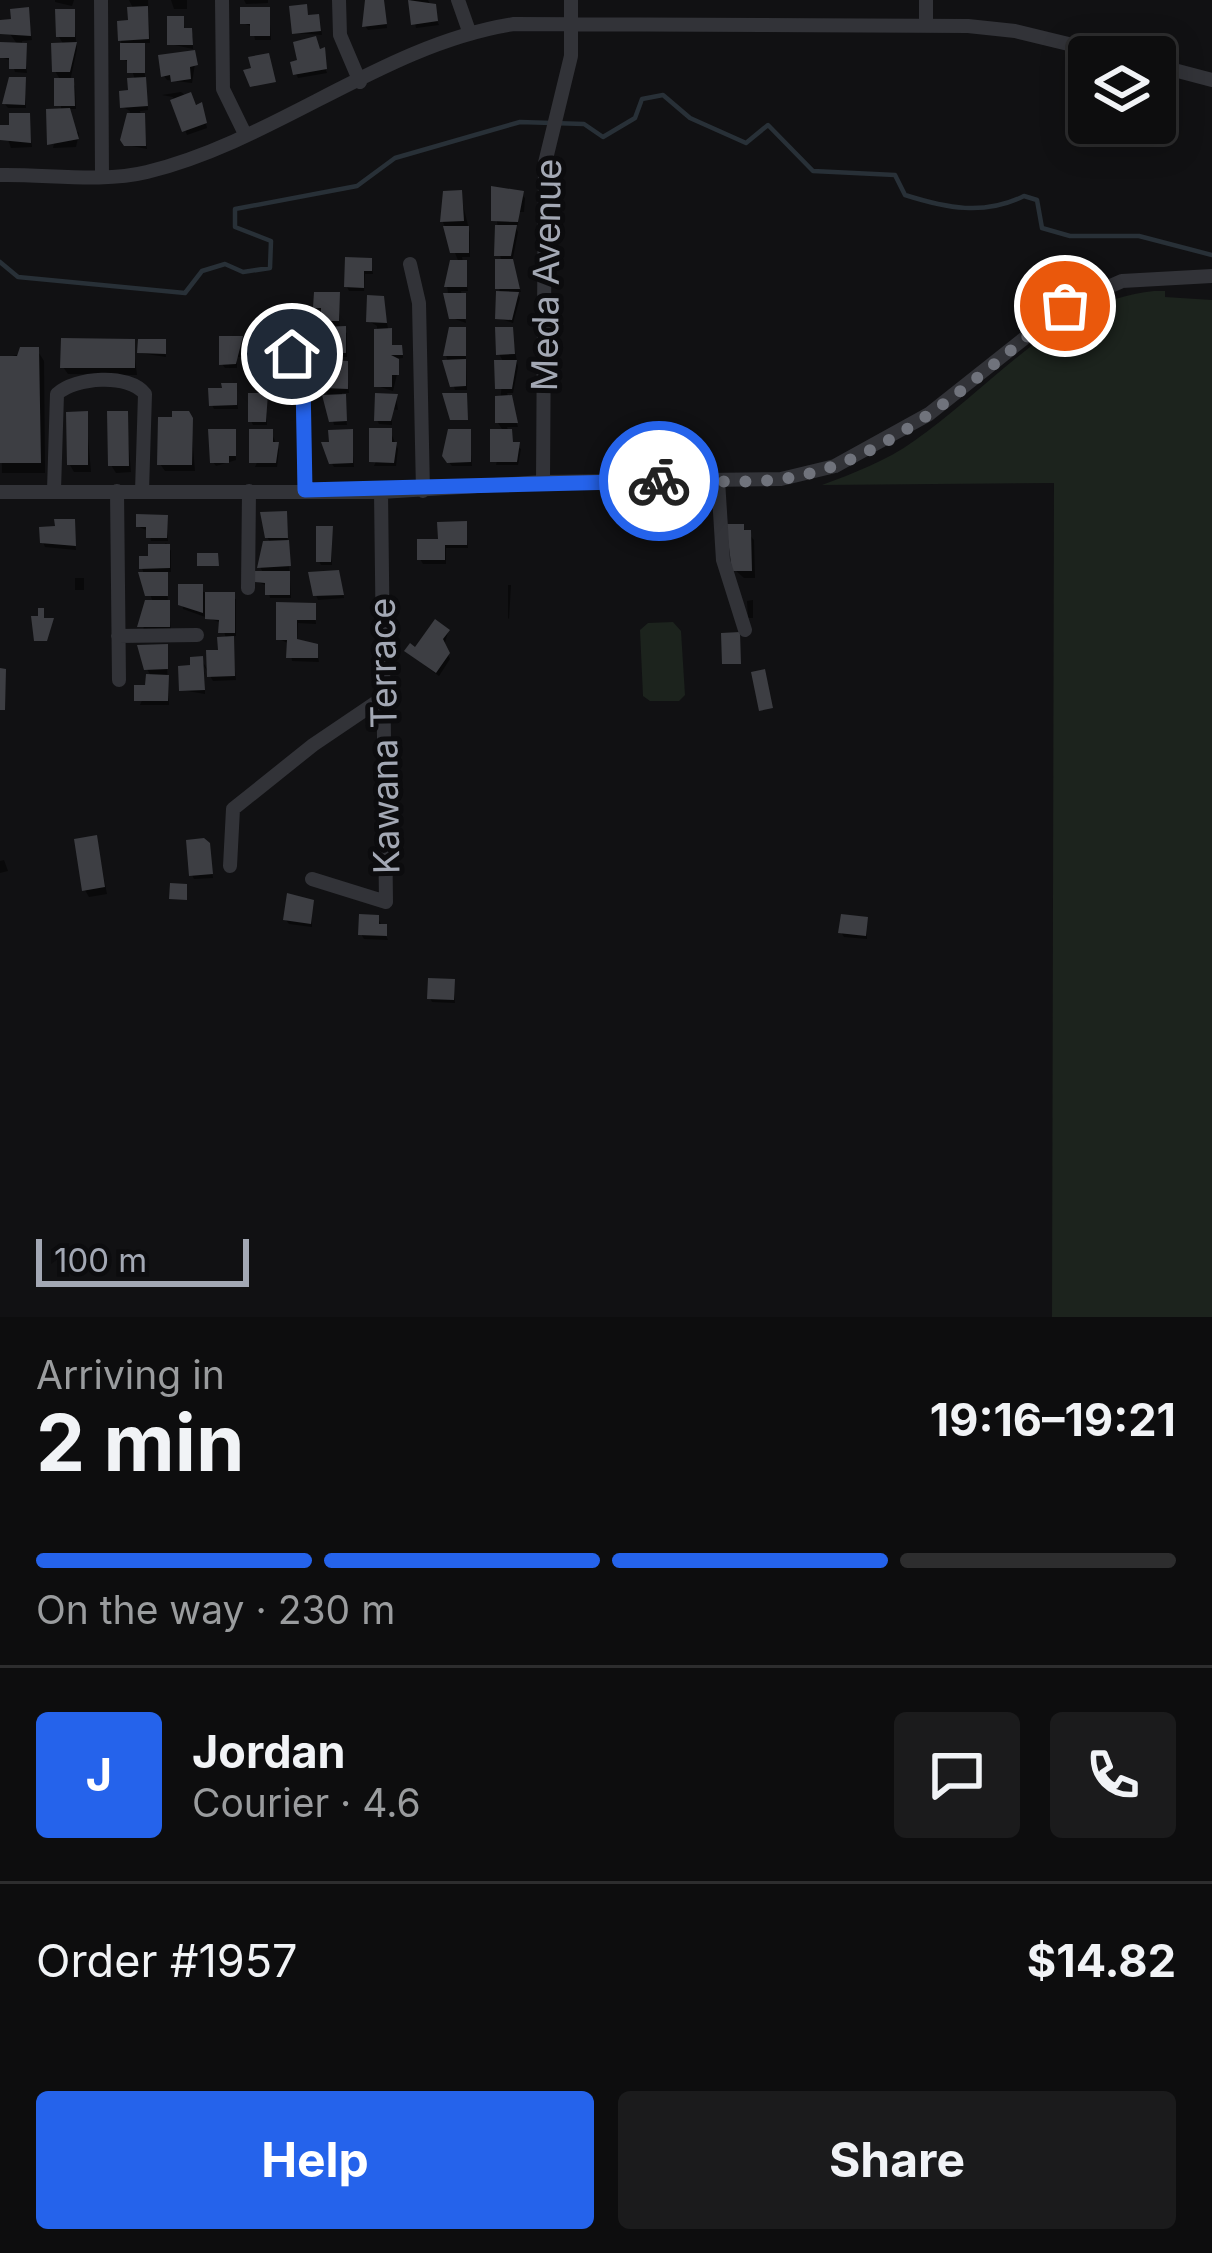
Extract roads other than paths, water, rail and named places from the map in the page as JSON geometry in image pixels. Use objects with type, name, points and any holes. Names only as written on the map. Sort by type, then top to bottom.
[{"type":"street","points":[[101,0],[101,175]]},
{"type":"street","points":[[222,0],[223,89],[245,134]]},
{"type":"street","points":[[339,0],[340,35],[360,82]]},
{"type":"street","points":[[458,0],[470,34]]},
{"type":"street","name":"Meda Avenue","points":[[543,482],[547,147],[571,56],[571,0]]},
{"type":"street","points":[[926,0],[926,26]]},
{"type":"street","points":[[0,175],[143,173],[245,134],[470,34],[514,24],[926,26],[1015,31],[1068,44]]},
{"type":"street","points":[[1176,71],[1212,80]]},
{"type":"street","points":[[410,264],[419,303],[423,490]]},
{"type":"street","points":[[0,492],[381,492],[543,482],[781,479],[836,466],[929,414],[1065,306],[1122,281],[1212,276]]},
{"type":"street","points":[[292,354],[303,381],[305,490]]},
{"type":"street","points":[[54,490],[57,394],[63,387],[110,380],[129,381],[145,394],[142,491]]},
{"type":"street","points":[[718,480],[723,560],[745,630]]},
{"type":"street","points":[[248,587],[249,490]]},
{"type":"street","points":[[117,491],[118,680]]},
{"type":"street","name":"Kawana Terrace","points":[[312,879],[386,902],[381,492]]},
{"type":"street","points":[[118,636],[197,635]]},
{"type":"street","points":[[230,866],[233,809],[313,745],[384,698]]},
{"type":"waterway","points":[[0,262],[18,277],[185,293],[202,271],[225,264],[243,272],[270,268],[271,241],[235,227],[235,209],[357,186],[395,158],[520,122],[584,124],[603,137],[635,118],[642,99],[663,95],[690,118],[746,143],[768,125],[813,171],[895,175],[905,195],[950,206],[980,208],[1024,196],[1037,200],[1042,228],[1070,236],[1139,236],[1212,255]]}]
